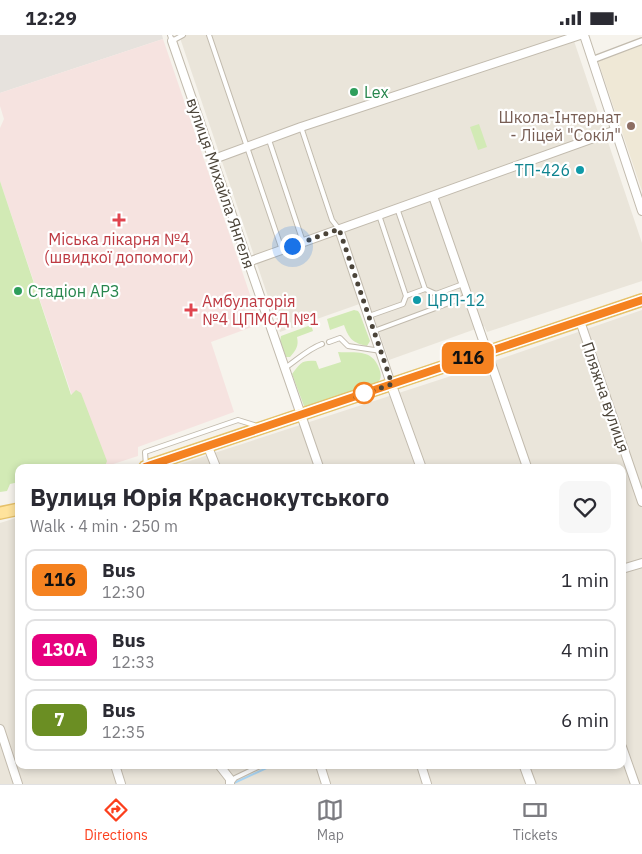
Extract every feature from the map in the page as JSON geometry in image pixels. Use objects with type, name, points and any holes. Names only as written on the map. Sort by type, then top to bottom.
[{"type":"main road","points":[[155,464],[642,300]]},
{"type":"street","points":[[214,159],[301,127],[580,35]]},
{"type":"street","points":[[584,35],[642,211]]},
{"type":"street","name":"вулиця Михайла Янгеля","points":[[171,38],[318,464]]},
{"type":"street","points":[[592,60],[642,41]]},
{"type":"street","points":[[248,261],[616,130]]},
{"type":"street","points":[[433,196],[526,464]]},
{"type":"street","points":[[339,229],[420,464]]},
{"type":"street","name":"Пляжна вулиця","points":[[580,321],[642,502]]},
{"type":"street","points":[[208,447],[215,464]]},
{"type":"street","points":[[626,568],[642,563]]},
{"type":"street","points":[[0,729],[18,784]]},
{"type":"street","points":[[626,758],[635,784]]},
{"type":"street","points":[[116,769],[121,784]]},
{"type":"street","points":[[221,769],[230,779],[231,784]]},
{"type":"street","points":[[321,769],[326,784]]},
{"type":"street","points":[[422,769],[427,784]]},
{"type":"street","points":[[525,769],[531,784]]},
{"type":"lane","points":[[171,38],[184,35]]},
{"type":"lane","points":[[209,35],[282,250]]},
{"type":"lane","points":[[301,127],[332,220],[339,229]]},
{"type":"lane","points":[[269,139],[303,242]]},
{"type":"lane","points":[[397,209],[425,289]]},
{"type":"lane","points":[[369,316],[403,304],[406,296],[379,215]]},
{"type":"lane","points":[[406,296],[425,289],[436,294],[463,284]]},
{"type":"lane","points":[[374,331],[468,296]]},
{"type":"lane","points":[[329,341],[340,338],[348,346],[381,351]]},
{"type":"lane","points":[[284,368],[299,359],[312,347],[322,344]]},
{"type":"lane","points":[[146,464],[145,452],[238,420],[262,428]]},
{"type":"lane","points":[[231,784],[235,778],[254,769]]},
{"type":"shaded area","points":[[0,35],[162,35],[163,39],[0,93]]},
{"type":"shaded area","points":[[179,35],[572,35],[642,243],[642,281],[487,332],[484,326],[389,360],[368,301],[280,332]]},
{"type":"shaded area","name":"Міська лікарня №4 (швидкої допомоги)","points":[[163,39],[260,324],[211,342],[234,412],[138,447],[138,456],[113,464],[95,464],[0,181],[0,128],[4,119],[0,106],[0,93]]},
{"type":"shaded area","name":"Школа-Інтернат - Ліцей \"Сокіл\"","points":[[642,45],[642,191],[598,61]]},
{"type":"shaded area","points":[[642,310],[642,784],[0,784],[0,523],[15,518],[15,769],[626,769],[626,464],[180,464],[451,376]]},
{"type":"green space","points":[[479,124],[487,147],[478,150],[470,127]]},
{"type":"green space","name":"Стадіон АРЗ","points":[[0,181],[71,395],[76,390],[81,393],[107,461],[106,464],[15,464],[15,483],[10,484],[7,491],[0,492]]},
{"type":"green space","points":[[354,310],[360,314],[370,341],[367,346],[352,340],[344,325],[330,330],[327,319]]},
{"type":"green space","points":[[311,325],[313,331],[297,337],[298,343],[295,350],[290,357],[286,357],[280,341],[281,336]]},
{"type":"green space","points":[[338,352],[363,353],[372,358],[380,372],[381,377],[378,383],[310,406],[304,406],[292,374],[300,365],[307,361],[316,361],[319,369],[341,362]]},
{"type":"waterway","points":[[232,784],[264,769]]},
{"type":"bus line","name":"116","points":[[154,464],[642,300]]},
{"type":"place","name":"Lex","points":[[354,92]]},
{"type":"place","name":"Школа-Інтернат - Ліцей \"Сокіл\"","points":[[631,126]]},
{"type":"place","name":"ТП-426","points":[[580,170]]},
{"type":"place","name":"Міська лікарня №4 (швидкої допомоги)","points":[[119,220]]},
{"type":"place","name":"Стадіон АРЗ","points":[[18,291]]},
{"type":"place","name":"ЦРП-12","points":[[417,300]]},
{"type":"place","name":"Амбулаторія №4 ЦПМСД №1","points":[[191,310]]},
{"type":"route","points":[[292,246],[339,229],[392,384],[355,397],[364,393]]}]
